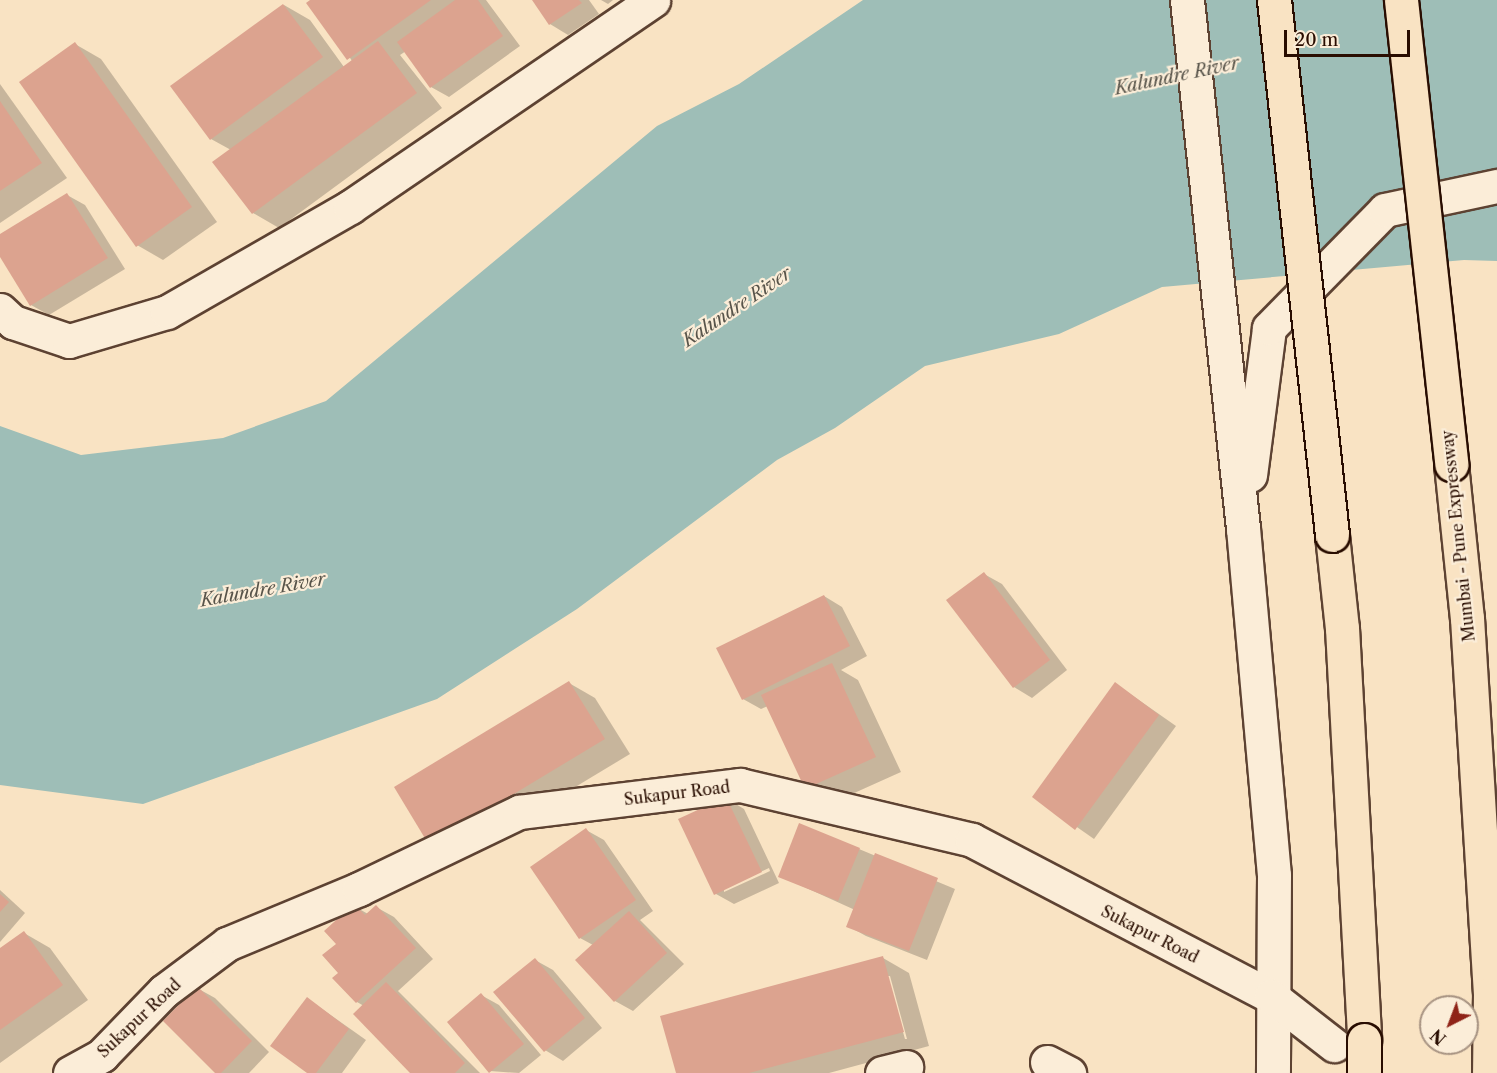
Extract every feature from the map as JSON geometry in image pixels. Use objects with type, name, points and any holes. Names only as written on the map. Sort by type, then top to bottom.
[{"type":"highway","points":[[1274,0],[1342,628],[1349,1043],[1364,1073]]},
{"type":"highway","name":"Mumbai - Pune Expressway","points":[[1401,0],[1467,618],[1490,994],[1490,1073]]},
{"type":"street","points":[[0,310],[13,322],[69,341],[167,312],[350,207],[653,0]]},
{"type":"street","points":[[1187,0],[1243,528],[1274,875],[1271,996],[1273,1073]]},
{"type":"street","points":[[1243,528],[1269,328],[1385,210],[1497,186]]},
{"type":"street","name":"Sukapur Road","points":[[70,1073],[102,1055],[164,990],[227,944],[359,889],[519,812],[740,785],[972,840],[1271,996],[1349,1043]]},
{"type":"water","name":"Kalundre River","points":[[863,0],[1497,0],[1497,261],[1464,260],[1162,287],[1059,334],[925,366],[835,428],[777,460],[577,609],[437,699],[143,804],[0,785],[0,426],[81,455],[223,438],[326,401],[657,126],[739,84]]},
{"type":"building","points":[[310,0],[431,0],[347,60],[306,3]]},
{"type":"building","points":[[455,0],[478,0],[503,36],[430,88],[397,42]]},
{"type":"building","points":[[532,0],[579,0],[582,3],[549,25]]},
{"type":"building","points":[[283,4],[323,57],[210,140],[170,86]]},
{"type":"building","points":[[378,41],[417,93],[252,214],[212,162]]},
{"type":"building","points":[[75,42],[192,207],[136,247],[19,82]]},
{"type":"building","points":[[0,101],[42,163],[0,191]]},
{"type":"building","points":[[67,193],[108,258],[30,306],[0,257],[0,234]]},
{"type":"building","points":[[984,572],[1050,660],[1013,688],[946,600]]},
{"type":"building","points":[[824,595],[850,646],[742,700],[716,648]]},
{"type":"building","points":[[832,663],[876,757],[805,789],[761,695]]},
{"type":"building","points":[[569,681],[605,739],[429,845],[394,787]]},
{"type":"building","points":[[1115,682],[1159,715],[1075,830],[1032,797]]},
{"type":"building","points":[[726,797],[762,872],[714,895],[678,819]]},
{"type":"building","points":[[799,823],[860,848],[838,901],[778,877]]},
{"type":"building","points":[[586,828],[636,900],[579,939],[530,867]]},
{"type":"building","points":[[875,853],[938,878],[909,951],[846,927]]},
{"type":"building","points":[[0,894],[9,902],[0,912]]},
{"type":"building","points":[[354,904],[365,915],[376,905],[416,948],[356,1003],[332,978],[338,973],[322,955],[336,944],[324,931]]},
{"type":"building","points":[[629,911],[667,953],[614,1002],[575,960]]},
{"type":"building","points":[[24,931],[63,985],[0,1030],[0,948]]},
{"type":"building","points":[[883,956],[904,1032],[749,1073],[676,1073],[660,1016]]},
{"type":"building","points":[[535,958],[585,1018],[544,1052],[493,992]]},
{"type":"building","points":[[386,982],[465,1063],[455,1073],[410,1073],[353,1014]]},
{"type":"building","points":[[197,986],[252,1041],[221,1073],[215,1073],[163,1021]]},
{"type":"building","points":[[481,993],[524,1044],[489,1073],[447,1022]]},
{"type":"building","points":[[307,997],[349,1029],[316,1073],[307,1073],[270,1046]]}]
